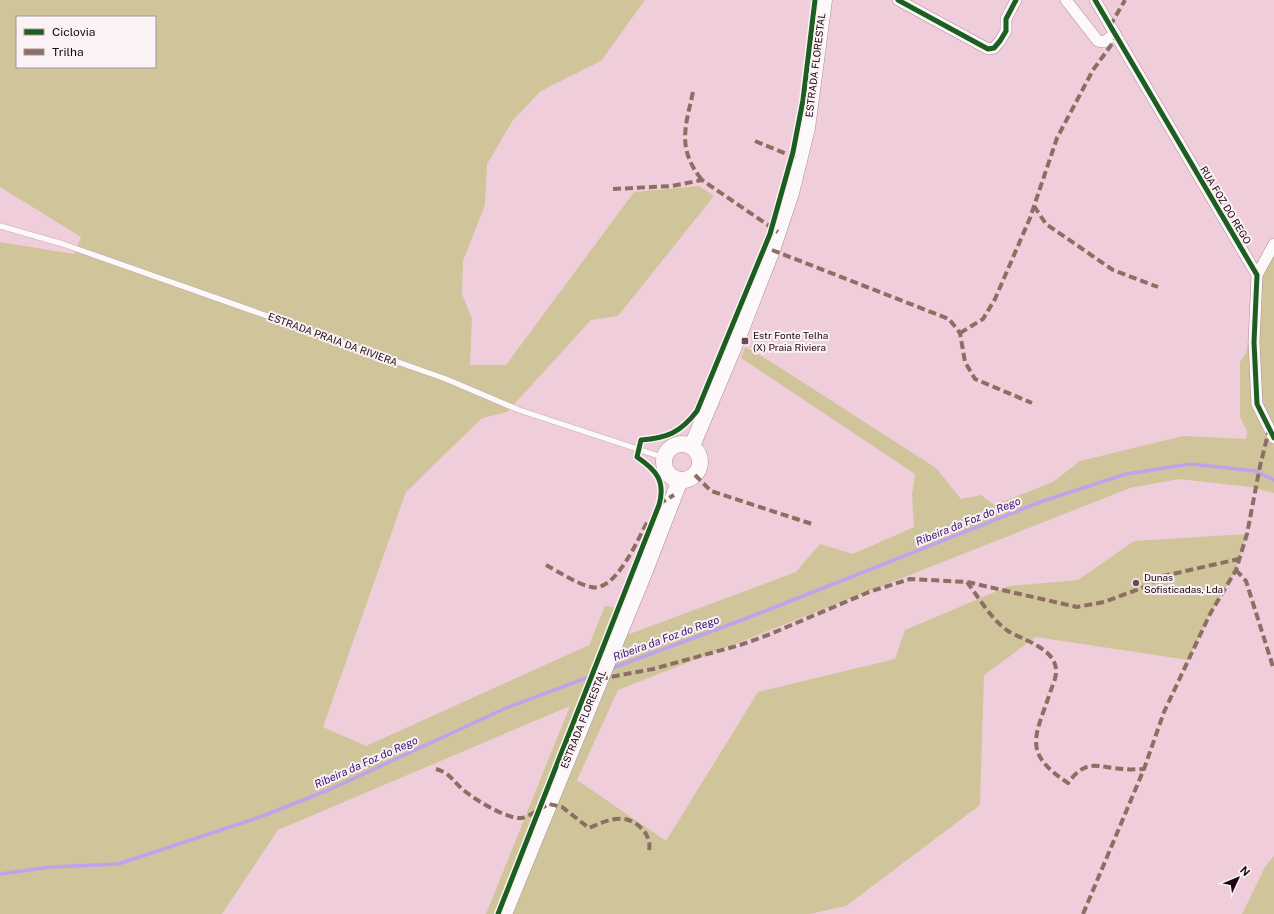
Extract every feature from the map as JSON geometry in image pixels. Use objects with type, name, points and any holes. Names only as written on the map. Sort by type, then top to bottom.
[{"type":"main road","name":"ESTRADA FLORESTAL","points":[[692,446],[772,250],[791,193],[808,121],[824,0]]},
{"type":"main road","points":[[684,444],[692,446],[699,455],[700,466],[695,476],[680,480],[673,477],[664,465],[668,450],[675,445],[684,444]]},
{"type":"main road","name":"ESTRADA FLORESTAL","points":[[504,914],[644,573],[680,480]]},
{"type":"street","points":[[898,0],[988,49],[994,48],[1006,31],[1006,19],[1016,0]]},
{"type":"street","points":[[1066,0],[1098,41],[1104,42],[1115,34]]},
{"type":"street","name":"RUA FOZ DO REGO","points":[[1095,0],[1257,275]]},
{"type":"street","points":[[1274,244],[1257,275],[1254,342],[1257,404],[1274,438]]},
{"type":"lane","name":"ESTRADA PRAIA DA RIVIERA","points":[[0,226],[85,252],[439,376],[519,410],[665,458]]},
{"type":"shaded area","points":[[0,0],[645,0],[601,61],[541,91],[513,120],[487,164],[485,205],[463,261],[462,294],[472,319],[470,365],[506,365],[634,192],[699,186],[714,196],[618,316],[591,320],[507,412],[482,418],[406,492],[323,727],[366,746],[589,645],[605,606],[628,609],[618,636],[632,633],[796,572],[820,544],[853,554],[914,527],[912,495],[915,474],[741,358],[745,347],[773,363],[936,468],[961,499],[981,495],[994,505],[1053,482],[1080,461],[1183,436],[1246,439],[1247,431],[1240,417],[1240,362],[1246,353],[1257,275],[1274,244],[1274,493],[1250,487],[1179,479],[1130,488],[618,690],[577,780],[666,841],[758,692],[895,659],[905,630],[1009,586],[1078,580],[1134,541],[1247,534],[1236,570],[1210,614],[1188,660],[1036,637],[984,675],[980,805],[846,906],[810,914],[486,914],[570,706],[278,830],[222,914],[0,914],[0,242],[74,254],[81,237],[0,187]]},
{"type":"shaded area","points":[[1274,856],[1274,914],[1242,914],[1265,867]]},
{"type":"waterway","name":"Ribeira da Foz do Rego","points":[[610,669],[750,617],[1043,501],[1126,474],[1191,464],[1255,471],[1274,480]]},
{"type":"waterway","name":"Ribeira da Foz do Rego","points":[[0,874],[50,867],[118,864],[260,817],[331,789],[506,708],[597,674]]},
{"type":"marked path","points":[[1110,26],[1125,0]]},
{"type":"marked path","points":[[960,333],[983,319],[995,299],[1030,218],[1057,138],[1093,70],[1117,37]]},
{"type":"marked path","points":[[693,92],[686,127],[686,148],[694,169],[702,180]]},
{"type":"marked path","points":[[755,141],[799,159]]},
{"type":"marked path","points":[[613,189],[672,186],[702,180],[778,232]]},
{"type":"marked path","points":[[1034,206],[1046,224],[1113,270],[1158,287]]},
{"type":"marked path","points":[[772,250],[949,319],[960,333],[965,362],[975,379],[1032,403]]},
{"type":"marked path","points":[[1083,914],[1144,769],[1164,712],[1210,614],[1236,570],[1247,534],[1260,466],[1269,430]]},
{"type":"marked path","points":[[695,475],[711,491],[812,524]]},
{"type":"marked path","points":[[659,504],[674,495]]},
{"type":"marked path","points":[[546,565],[580,583],[591,587],[600,587],[609,582],[625,563],[648,521]]},
{"type":"marked path","points":[[600,679],[653,669],[740,645],[768,635],[869,592],[910,579],[967,582],[1077,607],[1104,602],[1147,586],[1159,577],[1239,559]]},
{"type":"marked path","points":[[1236,570],[1246,581],[1274,670]]},
{"type":"marked path","points":[[967,582],[996,621],[1008,631],[1044,650],[1050,655],[1054,662],[1056,669],[1055,678],[1040,721],[1036,743],[1038,753],[1053,772],[1068,783],[1075,775],[1087,767],[1100,766],[1144,769]]},
{"type":"marked path","points":[[436,769],[447,774],[460,787],[480,802],[498,812],[515,818],[525,817],[549,804],[562,807],[589,828],[606,821],[625,819],[640,826],[648,840],[649,850]]},
{"type":"cycle path","points":[[498,914],[659,505],[661,489],[658,477],[637,457],[641,440],[658,438],[672,433],[685,425],[697,411],[770,234],[793,152],[803,100],[815,0]]},
{"type":"cycle path","points":[[898,0],[988,49],[994,48],[1006,31],[1006,19],[1016,0]]},
{"type":"cycle path","points":[[1095,0],[1257,275],[1254,342],[1257,404],[1274,438]]},
{"type":"place","name":"Estr Fonte Telha (X) Praia Riviera","points":[[745,341]]},
{"type":"place","name":"Dunas Sofisticadas, Lda","points":[[1136,583]]}]
